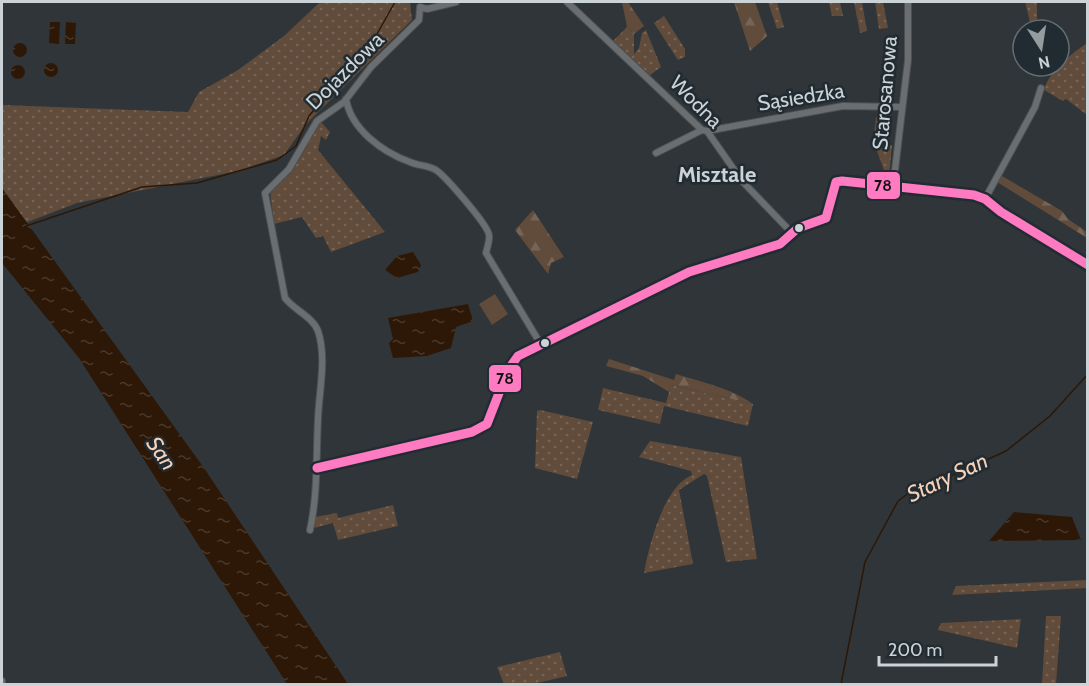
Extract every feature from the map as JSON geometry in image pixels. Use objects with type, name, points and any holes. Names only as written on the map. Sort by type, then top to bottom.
[{"type":"street","name":"Dojazdowa","points":[[310,530],[315,506],[322,369],[318,331],[313,323],[292,308],[285,298],[265,193],[289,169],[317,121],[346,99],[371,67],[419,20],[422,6],[456,2]]},
{"type":"street","name":"Wodna","points":[[567,2],[704,130],[741,181],[792,233]]},
{"type":"street","name":"Starosanowa","points":[[893,187],[908,60],[908,2]]},
{"type":"street","points":[[985,199],[1035,107],[1041,88]]},
{"type":"street","points":[[346,99],[350,116],[360,129],[385,149],[410,163],[439,172],[484,225],[489,235],[486,253],[540,343]]},
{"type":"street","name":"Sąsiedzka","points":[[656,153],[704,130],[843,106],[902,107]]},
{"type":"street","points":[[316,468],[472,432],[487,424],[508,370],[518,356],[540,343],[689,272],[780,244],[798,228],[826,218],[837,182],[974,195],[985,199],[1001,212],[1088,265]]},
{"type":"green space","points":[[320,2],[410,2],[412,20],[306,124],[284,155],[238,171],[77,203],[25,223],[2,188],[2,105],[188,112],[199,92],[238,70],[284,36]]},
{"type":"green space","points":[[622,2],[628,2],[644,26],[634,34],[627,27]]},
{"type":"green space","points":[[734,2],[755,2],[767,36],[750,51]]},
{"type":"green space","points":[[768,2],[777,2],[784,27],[777,29]]},
{"type":"green space","points":[[829,2],[840,2],[843,16],[832,16]]},
{"type":"green space","points":[[854,2],[862,2],[867,31],[860,33]]},
{"type":"green space","points":[[875,2],[883,2],[888,28],[879,29]]},
{"type":"green space","points":[[1025,2],[1037,2],[1037,18],[1029,18]]},
{"type":"green space","points":[[664,16],[685,49],[685,57],[678,60],[654,23]]},
{"type":"green space","points":[[627,27],[634,34],[634,54],[639,48],[642,33],[646,30],[661,67],[650,75],[612,42]]},
{"type":"green space","points":[[1087,43],[1087,115],[1066,99],[1063,101],[1044,90],[1050,78],[1071,78],[1071,56]]},
{"type":"green space","points":[[885,113],[891,113],[889,143],[873,142],[876,117],[885,118]]},
{"type":"green space","points":[[320,121],[330,132],[326,140],[321,136],[318,150],[385,232],[331,252],[323,236],[316,238],[302,217],[274,224],[270,191],[295,166]]},
{"type":"green space","points":[[874,143],[892,145],[889,177],[885,173]]},
{"type":"green space","points":[[1002,176],[1062,211],[1068,219],[1087,232],[1087,238],[997,182]]},
{"type":"green space","points":[[533,210],[564,257],[551,263],[548,274],[515,230]]},
{"type":"green space","points":[[495,294],[508,314],[492,325],[479,304]]},
{"type":"green space","points":[[609,359],[674,380],[676,374],[706,383],[744,398],[753,404],[671,385],[669,392],[643,376],[606,366]]},
{"type":"green space","points":[[671,385],[753,404],[748,426],[664,406],[660,424],[598,410],[603,388],[666,403]]},
{"type":"green space","points":[[537,411],[593,422],[577,479],[535,468]]},
{"type":"green space","points":[[650,441],[741,457],[757,559],[726,562],[707,476],[704,474],[679,490],[693,564],[644,573],[654,533],[666,503],[682,481],[692,475],[691,471],[639,457]]},
{"type":"green space","points":[[393,505],[398,526],[338,540],[333,523],[314,528],[315,517],[337,513],[338,518]]},
{"type":"green space","points":[[1087,580],[1087,588],[952,595],[956,586]]},
{"type":"green space","points":[[1046,616],[1061,616],[1056,684],[1042,684]]},
{"type":"green space","points":[[1021,619],[1017,648],[938,630],[941,623]]},
{"type":"green space","points":[[560,652],[567,676],[533,684],[504,684],[497,667]]},
{"type":"water","points":[[50,22],[60,22],[59,44],[49,43]]},
{"type":"water","points":[[66,22],[76,23],[75,44],[65,44]]},
{"type":"water","points":[[17,43],[23,43],[27,50],[23,57],[17,57],[13,53],[13,47]]},
{"type":"water","points":[[48,63],[54,63],[58,70],[54,77],[48,77],[44,73],[44,67]]},
{"type":"water","points":[[15,65],[21,65],[25,72],[21,79],[15,79],[11,75],[11,69]]},
{"type":"water","name":"San","points":[[2,188],[204,468],[348,684],[287,684],[79,358],[2,263]]},
{"type":"water","points":[[413,252],[421,265],[418,272],[397,278],[385,270],[397,256]]},
{"type":"water","points":[[468,304],[473,321],[456,327],[451,348],[427,356],[393,358],[389,343],[393,339],[388,318]]},
{"type":"water","points":[[1014,512],[1072,517],[1081,540],[989,541]]},
{"type":"waterway","points":[[26,226],[142,187],[197,183],[277,160],[296,146],[309,116],[377,34],[395,2]]},
{"type":"waterway","name":"Stary San","points":[[841,684],[865,562],[898,501],[917,487],[958,473],[1006,451],[1050,416],[1088,374]]},
{"type":"transit line","name":"78","points":[[317,468],[472,432],[487,424],[508,370],[518,356],[689,272],[780,244],[798,228],[826,218],[836,182],[974,195],[985,199],[1001,212],[1088,265]]},
{"type":"district","name":"Misztale","points":[[717,174]]}]
